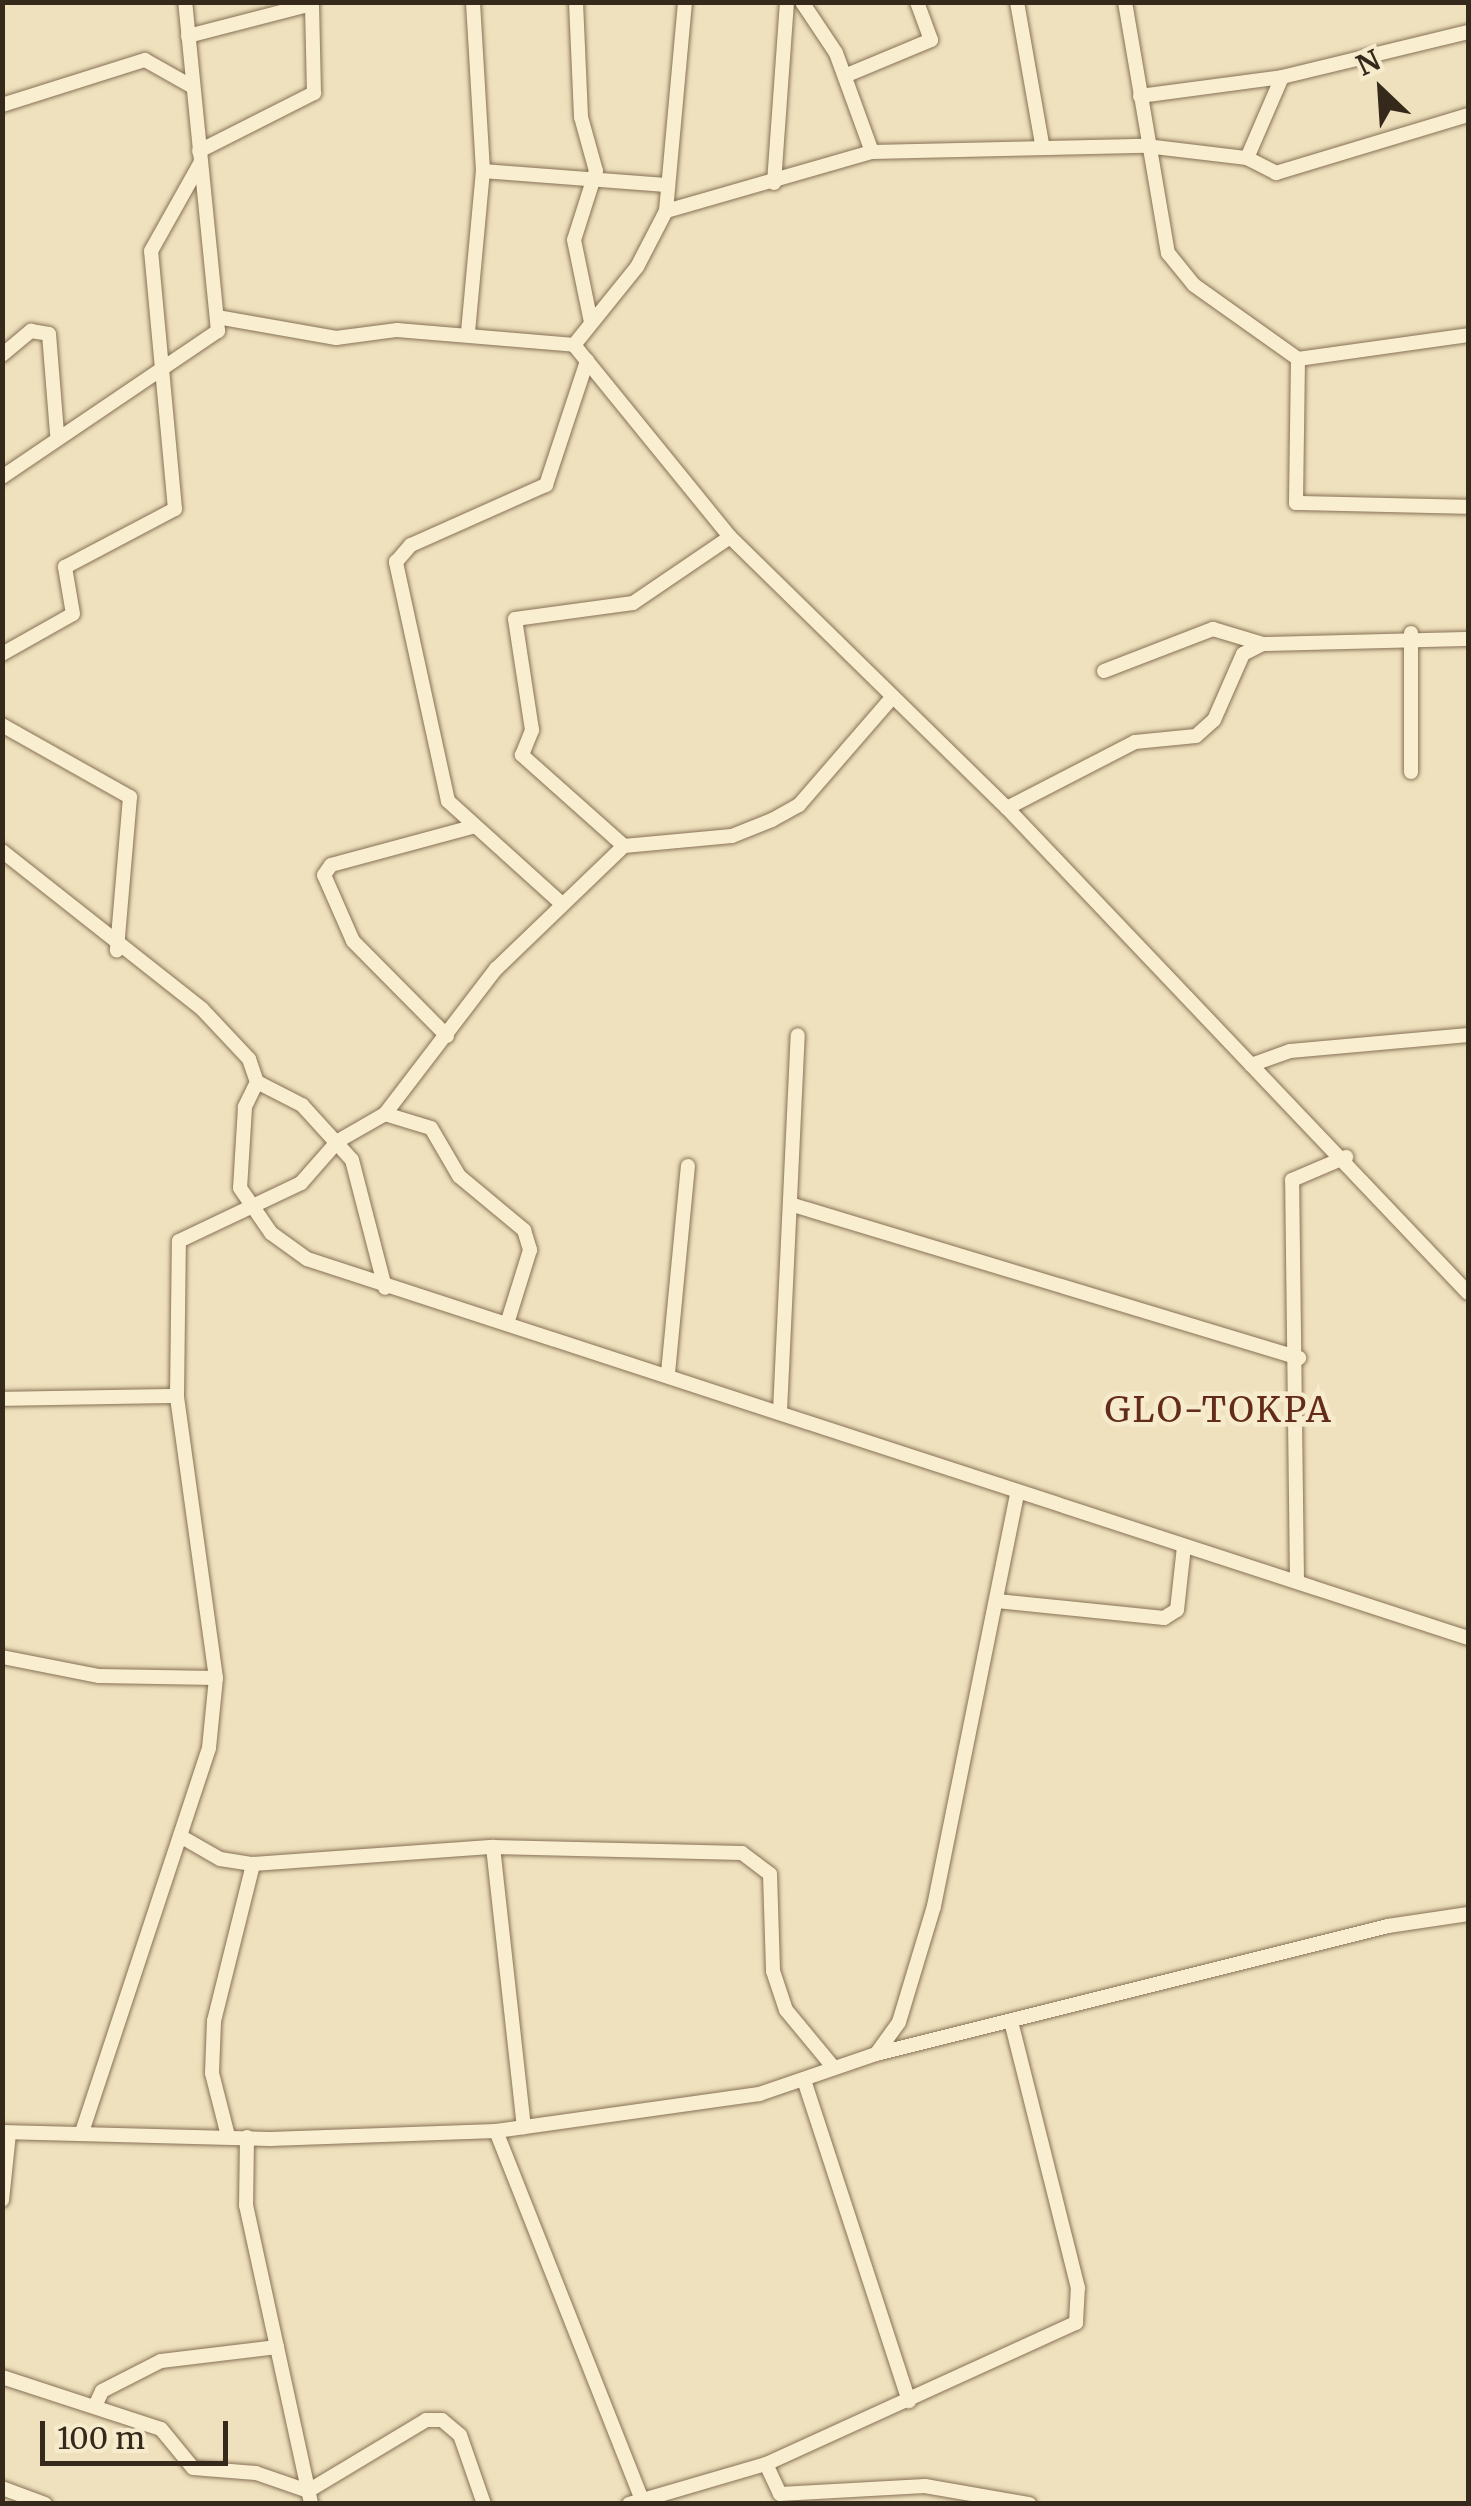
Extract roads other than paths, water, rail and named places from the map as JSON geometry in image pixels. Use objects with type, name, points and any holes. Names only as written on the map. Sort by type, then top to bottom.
[{"type":"street","points":[[2,478],[57,434],[165,364],[211,340],[217,317],[185,2]]},
{"type":"street","points":[[468,332],[483,171],[473,2]]},
{"type":"street","points":[[576,2],[593,185],[574,240],[591,322]]},
{"type":"street","points":[[574,344],[666,211],[665,185],[685,2]]},
{"type":"street","points":[[774,183],[788,2]]},
{"type":"street","points":[[802,2],[847,75],[872,152]]},
{"type":"street","points":[[847,75],[931,40],[917,2]]},
{"type":"street","points":[[1017,2],[1042,144]]},
{"type":"street","points":[[1124,2],[1146,146],[1175,266],[1277,353],[1298,359],[1468,336]]},
{"type":"street","points":[[2,654],[73,614],[65,567],[175,509],[165,364],[151,319],[151,251],[200,157],[314,93],[312,3],[188,36]]},
{"type":"street","points":[[1140,96],[1282,77],[1468,32]]},
{"type":"street","points":[[2,105],[145,60],[193,86]]},
{"type":"street","points":[[1246,158],[1282,77]]},
{"type":"street","points":[[666,211],[872,152],[1042,144],[1146,146],[1246,158],[1276,173],[1468,115]]},
{"type":"street","points":[[483,171],[593,185],[665,185]]},
{"type":"street","points":[[217,317],[336,338],[468,332],[574,344],[730,537],[890,700],[1006,808],[1346,1158],[1468,1293]]},
{"type":"street","points":[[2,356],[32,332],[49,334],[57,434]]},
{"type":"street","points":[[1298,359],[1296,503],[1468,506]]},
{"type":"street","points":[[562,904],[472,828],[442,782],[396,562],[411,545],[546,485],[587,361]]},
{"type":"street","points":[[624,846],[522,756],[532,730],[514,622],[633,604],[730,537]]},
{"type":"street","points":[[1104,671],[1213,629],[1264,644],[1410,634],[1468,639]]},
{"type":"street","points":[[1410,634],[1410,772]]},
{"type":"street","points":[[1006,808],[1134,742],[1196,736],[1210,727],[1243,654],[1264,644]]},
{"type":"street","points":[[82,2132],[209,1748],[216,1678],[177,1396],[174,1253],[194,1231],[301,1183],[338,1141],[384,1114],[562,904],[624,846],[732,836],[786,812],[890,700]]},
{"type":"street","points":[[2,725],[130,797],[117,950]]},
{"type":"street","points":[[447,1036],[353,940],[324,875],[331,865],[472,828]]},
{"type":"street","points":[[2,851],[117,950],[202,1009],[249,1059],[257,1082],[236,1160],[250,1208],[307,1259],[386,1288],[668,1373],[1017,1496],[1297,1580],[1468,1638]]},
{"type":"street","points":[[780,1412],[798,1034]]},
{"type":"street","points":[[1252,1064],[1290,1051],[1468,1036]]},
{"type":"street","points":[[257,1082],[302,1106],[338,1141],[362,1180],[386,1288]]},
{"type":"street","points":[[384,1114],[431,1128],[459,1176],[524,1230],[530,1250],[507,1324]]},
{"type":"street","points":[[1297,1580],[1299,1358],[1292,1180],[1346,1158]]},
{"type":"street","points":[[668,1373],[688,1166]]},
{"type":"street","points":[[790,1204],[1299,1358]]},
{"type":"street","points":[[2,1400],[177,1396]]},
{"type":"street","points":[[876,2054],[898,2022],[934,1906],[1017,1496]]},
{"type":"street","points":[[997,1601],[1164,1618],[1177,1610],[1184,1546]]},
{"type":"street","points":[[2,1656],[99,1676],[216,1678]]},
{"type":"street","points":[[180,1836],[208,1855],[253,1864],[493,1848],[742,1853],[761,1862],[786,2010],[834,2068]]},
{"type":"street","points":[[493,1848],[524,2127]]},
{"type":"street","points":[[228,2136],[212,2073],[214,2021],[253,1864]]},
{"type":"street","points":[[2,2200],[6,2132],[247,2137],[524,2127],[804,2080],[876,2054],[1012,2025],[1331,1939],[1468,1914]]},
{"type":"street","points":[[496,2131],[635,2500],[766,2464],[1065,2333],[1080,2312],[1012,2025]]},
{"type":"street","points":[[804,2080],[909,2401]]},
{"type":"street","points":[[247,2137],[246,2206],[309,2497]]},
{"type":"street","points":[[96,2404],[102,2391],[161,2362],[278,2347]]},
{"type":"street","points":[[2,2378],[96,2404],[162,2429],[193,2468],[256,2473],[309,2497]]},
{"type":"street","points":[[309,2497],[426,2420],[442,2420],[460,2435],[484,2504]]},
{"type":"street","points":[[766,2464],[780,2494],[819,2500],[925,2486],[1030,2504]]},
{"type":"street","points":[[2,2488],[45,2504]]},
{"type":"district","name":"GLO-TOKPA","points":[[1219,1410]]}]
